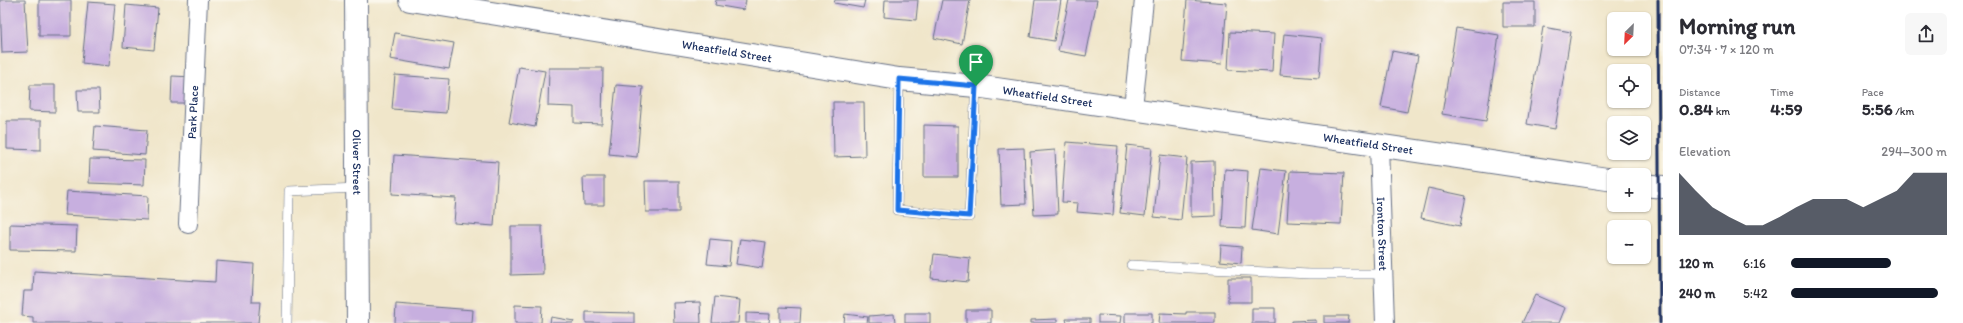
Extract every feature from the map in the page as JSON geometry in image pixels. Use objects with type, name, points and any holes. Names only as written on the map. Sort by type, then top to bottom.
[{"type":"main road","name":"Oliver Street","points":[[356,0],[358,323]]},
{"type":"main road","name":"Wheatfield Street","points":[[410,0],[899,79],[976,86],[1133,108],[1607,179]]},
{"type":"main road","points":[[1651,185],[1663,187]]},
{"type":"street","name":"Park Place","points":[[188,224],[198,0]]},
{"type":"street","points":[[1133,108],[1144,0]]},
{"type":"street","name":"Ironton Street","points":[[1379,145],[1385,323]]},
{"type":"lane","points":[[899,79],[897,210],[918,212],[969,216],[976,86]]},
{"type":"lane","points":[[286,323],[290,191],[358,188]]},
{"type":"lane","points":[[1131,265],[1309,274],[1384,274]]},
{"type":"building","points":[[0,0],[25,0],[28,52],[2,53]]},
{"type":"building","points":[[39,0],[71,0],[71,36],[39,36]]},
{"type":"building","points":[[716,0],[746,0],[744,10],[715,5]]},
{"type":"building","points":[[835,0],[865,0],[863,8],[834,3]]},
{"type":"building","points":[[885,0],[918,0],[916,20],[884,17]]},
{"type":"building","points":[[942,0],[970,0],[962,44],[934,38]]},
{"type":"building","points":[[1035,0],[1061,0],[1054,41],[1030,37]]},
{"type":"building","points":[[1069,0],[1097,0],[1086,56],[1058,51]]},
{"type":"building","points":[[1187,0],[1227,3],[1222,64],[1182,61]]},
{"type":"building","points":[[88,2],[115,4],[109,66],[82,63]]},
{"type":"building","points":[[1503,2],[1535,2],[1535,27],[1503,27]]},
{"type":"building","points":[[126,5],[158,8],[154,50],[123,47]]},
{"type":"building","points":[[1543,27],[1571,32],[1555,129],[1527,124]]},
{"type":"building","points":[[1456,28],[1499,35],[1486,121],[1442,114]]},
{"type":"building","points":[[1230,32],[1274,34],[1272,72],[1228,70]]},
{"type":"building","points":[[395,33],[454,43],[449,69],[390,59]]},
{"type":"building","points":[[1284,34],[1322,38],[1319,78],[1280,75]]},
{"type":"building","points":[[1392,51],[1418,56],[1407,112],[1381,107]]},
{"type":"building","points":[[519,67],[545,71],[535,127],[509,122]]},
{"type":"building","points":[[549,68],[603,68],[602,124],[574,123],[574,107],[548,106]]},
{"type":"building","points":[[395,75],[449,79],[446,113],[392,109]]},
{"type":"building","points":[[172,76],[193,77],[192,103],[171,103]]},
{"type":"building","points":[[30,85],[55,85],[55,112],[29,111]]},
{"type":"building","points":[[616,85],[643,87],[637,157],[609,154]]},
{"type":"building","points":[[77,90],[99,90],[100,112],[78,112]]},
{"type":"building","points":[[833,102],[864,102],[865,156],[834,157]]},
{"type":"building","points":[[7,121],[41,121],[41,150],[7,149]]},
{"type":"building","points":[[924,125],[958,126],[958,177],[924,177]]},
{"type":"building","points":[[95,126],[147,130],[145,155],[93,151]]},
{"type":"building","points":[[1066,142],[1118,146],[1113,215],[1077,212],[1078,203],[1062,202]]},
{"type":"building","points":[[1127,145],[1152,148],[1145,216],[1120,213]]},
{"type":"building","points":[[1024,148],[1026,204],[1001,205],[999,149]]},
{"type":"building","points":[[1055,150],[1058,214],[1034,215],[1030,152]]},
{"type":"building","points":[[394,155],[498,162],[494,226],[454,223],[456,198],[392,194]]},
{"type":"building","points":[[1160,155],[1187,158],[1181,220],[1154,217]]},
{"type":"building","points":[[90,159],[145,160],[144,185],[89,183]]},
{"type":"building","points":[[1214,161],[1215,216],[1191,217],[1191,162]]},
{"type":"building","points":[[1261,168],[1286,171],[1278,234],[1252,230]]},
{"type":"building","points":[[1225,169],[1248,171],[1245,228],[1222,227]]},
{"type":"building","points":[[1290,171],[1344,173],[1341,224],[1287,222]]},
{"type":"building","points":[[583,177],[604,177],[604,205],[584,205]]},
{"type":"building","points":[[645,181],[679,181],[679,212],[646,212]]},
{"type":"building","points":[[1428,188],[1466,196],[1460,226],[1421,218]]},
{"type":"building","points":[[67,191],[148,196],[147,220],[65,215]]},
{"type":"building","points":[[10,224],[77,226],[76,251],[10,250]]},
{"type":"building","points":[[511,226],[542,226],[543,274],[511,275]]},
{"type":"building","points":[[710,239],[731,241],[729,266],[707,264]]},
{"type":"building","points":[[740,239],[766,242],[762,268],[736,264]]},
{"type":"building","points":[[1221,245],[1242,247],[1241,263],[1220,261]]},
{"type":"building","points":[[934,254],[970,258],[968,282],[931,278]]},
{"type":"building","points":[[216,261],[254,264],[252,302],[260,302],[258,323],[33,323],[33,317],[22,316],[24,291],[33,291],[34,271],[215,282]]},
{"type":"building","points":[[1228,278],[1251,278],[1251,302],[1228,302]]},
{"type":"building","points":[[1535,295],[1565,308],[1559,323],[1522,323]]},
{"type":"building","points":[[715,297],[740,300],[738,323],[712,323]]},
{"type":"building","points":[[700,302],[701,323],[674,323],[673,303]]},
{"type":"building","points":[[396,304],[473,310],[472,323],[395,323]]},
{"type":"building","points":[[515,305],[542,306],[541,323],[515,323]]},
{"type":"building","points":[[780,307],[801,308],[800,323],[780,323]]},
{"type":"building","points":[[1252,308],[1275,308],[1275,323],[1252,323]]},
{"type":"building","points":[[966,310],[991,310],[991,323],[966,323]]},
{"type":"building","points":[[586,312],[634,313],[634,323],[586,323]]},
{"type":"building","points":[[1186,312],[1215,312],[1215,323],[1159,323],[1160,313],[1186,314]]},
{"type":"building","points":[[746,313],[770,314],[769,323],[746,323]]},
{"type":"building","points":[[905,313],[930,313],[930,323],[905,323]]},
{"type":"building","points":[[1125,313],[1152,313],[1152,323],[1125,323]]},
{"type":"building","points":[[845,314],[868,317],[867,323],[844,323]]},
{"type":"building","points":[[894,314],[895,323],[869,323],[869,316]]},
{"type":"building","points":[[1098,315],[1121,316],[1120,323],[1098,323]]},
{"type":"building","points":[[1324,316],[1349,316],[1348,323],[1324,323]]},
{"type":"building","points":[[551,317],[574,321],[573,323],[550,323]]},
{"type":"building","points":[[1057,319],[1057,323],[1031,323],[1031,320]]},
{"type":"building","points":[[1066,319],[1090,319],[1090,323],[1067,323]]},
{"type":"building","points":[[1316,320],[1316,323],[1292,323],[1292,321]]},
{"type":"railway","points":[[1658,0],[1660,323]]},
{"type":"route","points":[[899,79],[976,86],[969,216],[897,210],[899,79]]}]
